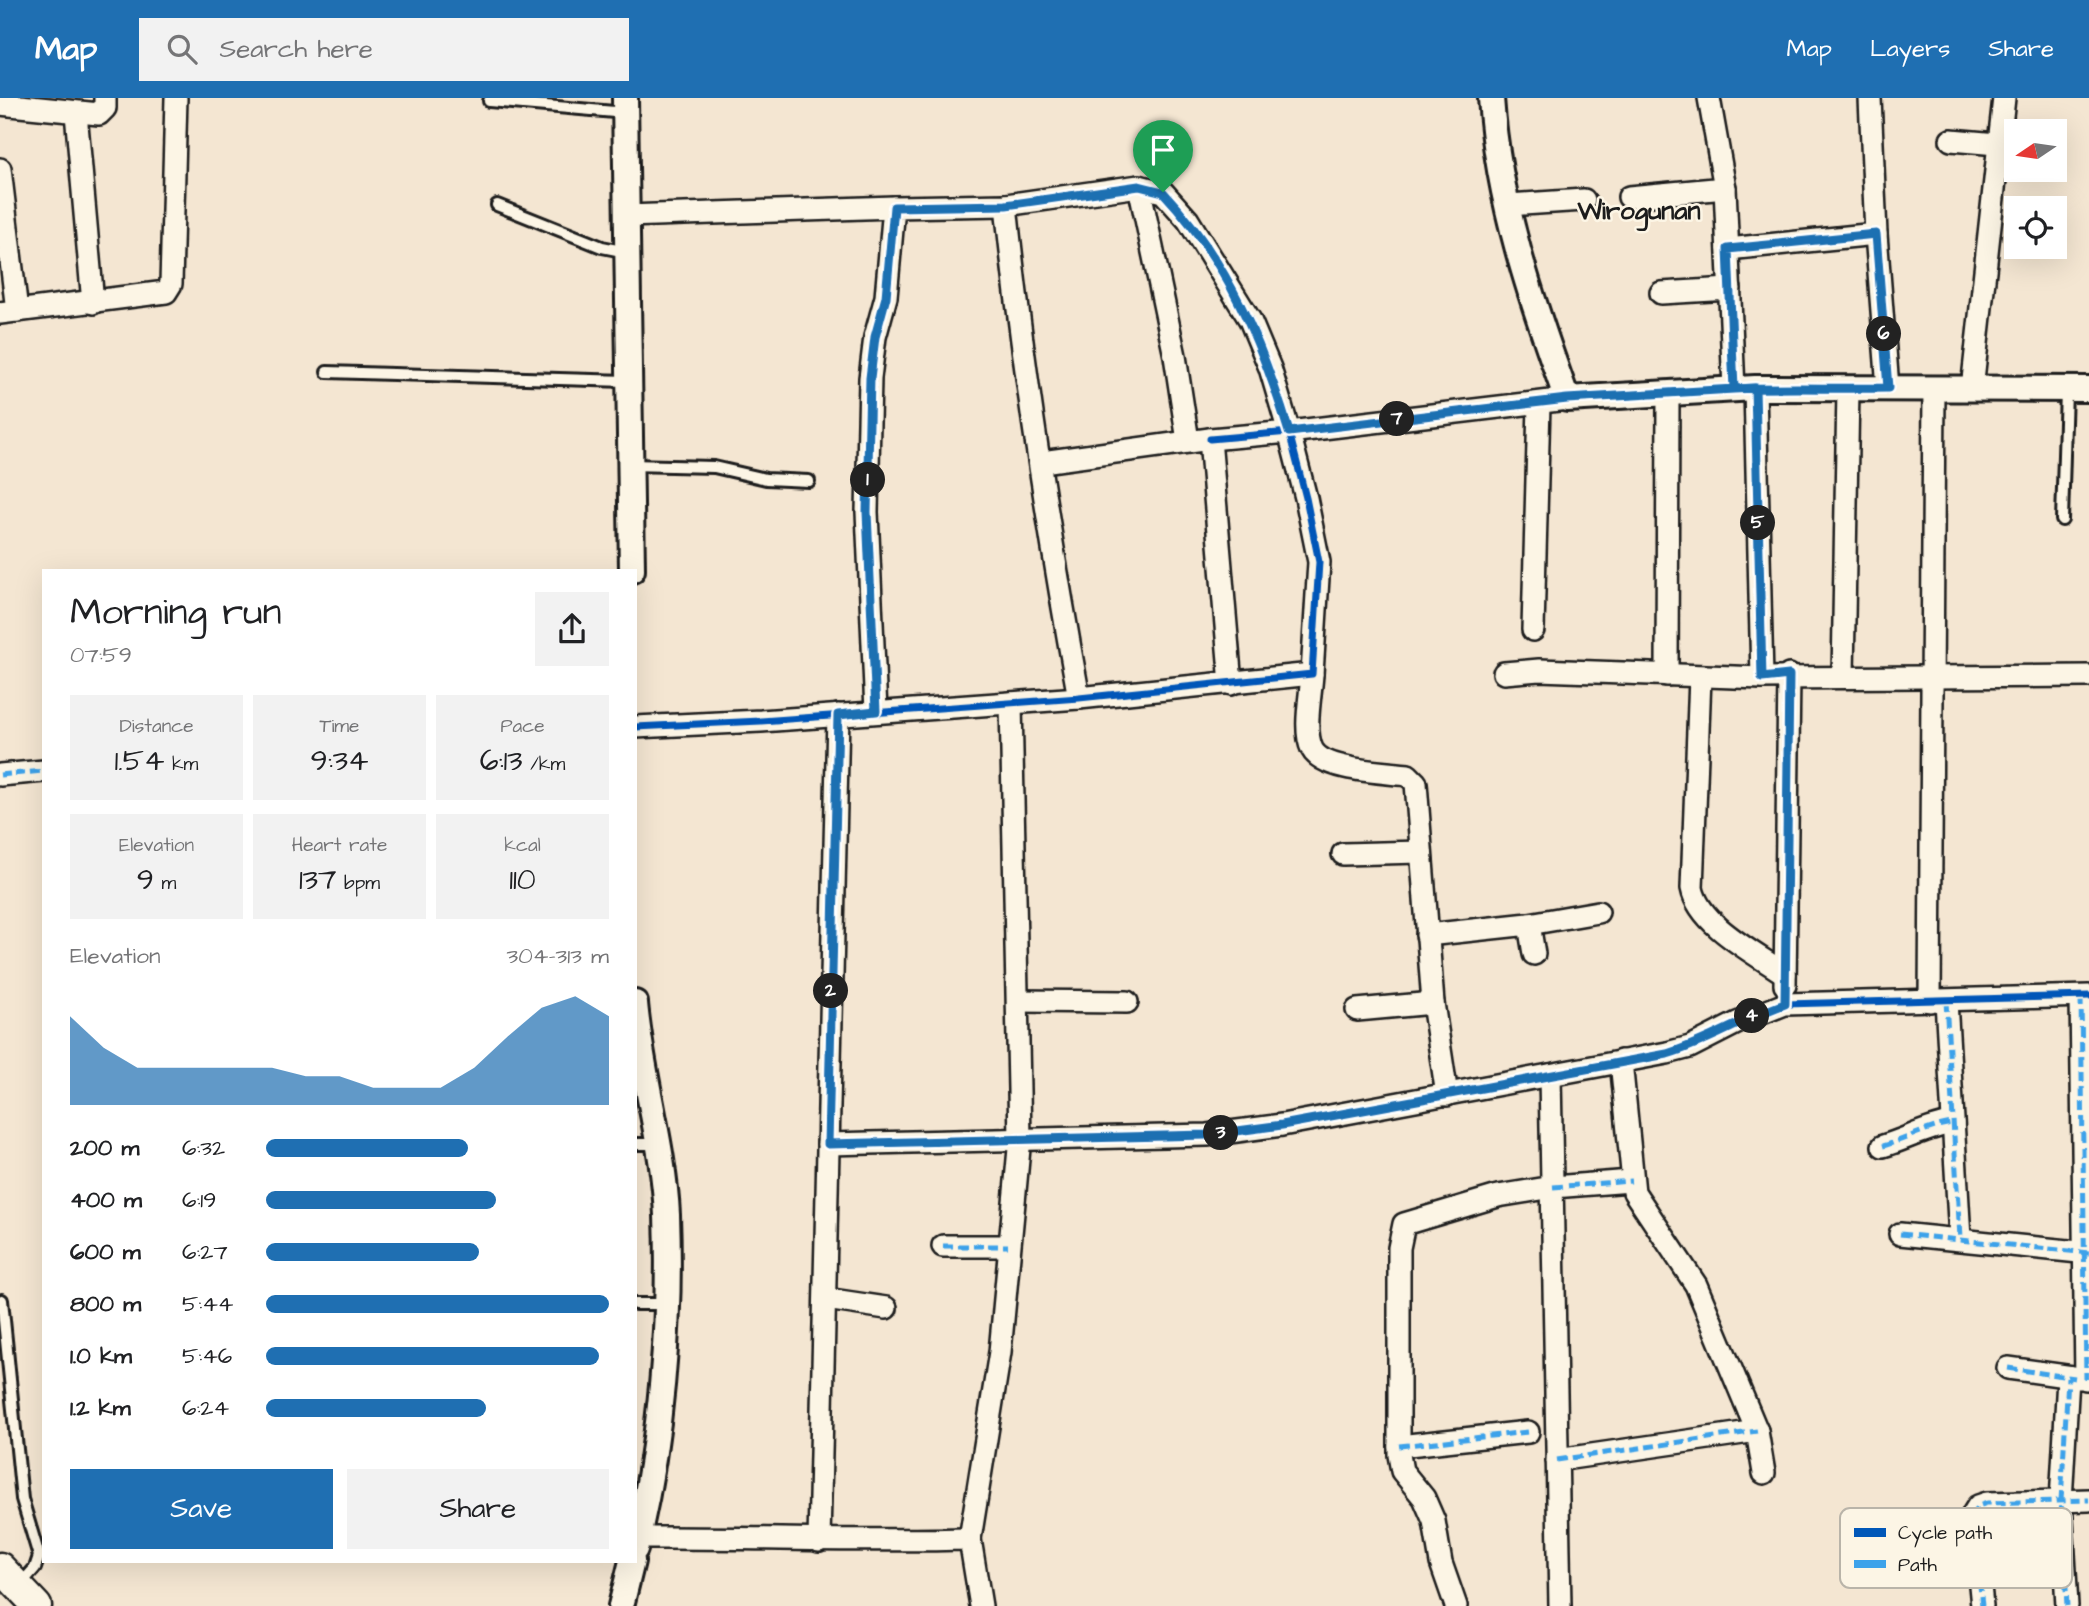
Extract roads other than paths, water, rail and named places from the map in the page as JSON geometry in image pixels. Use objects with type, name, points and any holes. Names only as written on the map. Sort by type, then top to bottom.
[{"type":"street","points":[[14,103],[99,114],[105,108],[105,98]]},
{"type":"street","points":[[0,169],[8,312],[160,295],[166,292],[171,284],[176,98]]},
{"type":"street","points":[[1490,98],[1492,127],[1529,293],[1567,399]]},
{"type":"street","points":[[1709,98],[1725,188],[1730,289],[1744,388],[1762,678]]},
{"type":"street","points":[[1870,98],[1876,234],[1888,388]]},
{"type":"street","points":[[1972,389],[2004,98]]},
{"type":"street","points":[[625,105],[627,382],[632,569]]},
{"type":"street","points":[[76,113],[93,303]]},
{"type":"street","points":[[1951,140],[1997,144]]},
{"type":"street","points":[[626,216],[1006,205],[1139,186],[1163,192],[1188,220],[1218,265],[1250,320],[1270,368],[1305,430],[1304,486],[1319,562],[1309,730],[1312,748],[1321,760],[1335,765],[1414,778],[1418,795],[1433,1003],[1447,1095]]},
{"type":"street","points":[[1139,186],[1175,356],[1199,440],[1231,684]]},
{"type":"street","points":[[1629,197],[1725,188]]},
{"type":"street","points":[[1508,205],[1584,200]]},
{"type":"street","points":[[1006,205],[1029,403],[1042,462],[1054,561],[1079,698]]},
{"type":"street","points":[[876,711],[867,512],[870,378],[875,337],[886,297],[894,207]]},
{"type":"street","points":[[1728,249],[1876,234]]},
{"type":"street","points":[[1661,293],[1730,289]]},
{"type":"street","points":[[1042,462],[1199,440],[1567,399],[1668,395],[1744,388],[2078,389]]},
{"type":"street","points":[[1843,676],[1848,388]]},
{"type":"street","points":[[1934,388],[1931,678],[1938,1001],[1953,1122],[1960,1238]]},
{"type":"street","points":[[1667,675],[1668,395]]},
{"type":"street","points":[[1533,630],[1539,404]]},
{"type":"street","points":[[1504,673],[1539,670],[1762,678],[1789,675],[1931,678],[2089,676]]},
{"type":"street","points":[[637,727],[1079,698],[1312,674]]},
{"type":"street","points":[[1785,1004],[1789,675]]},
{"type":"street","points":[[1700,677],[1692,888],[1695,903],[1709,920],[1785,974]]},
{"type":"street","points":[[981,1606],[970,1539],[1000,1352],[1020,1138],[1011,703]]},
{"type":"street","points":[[820,1541],[838,715]]},
{"type":"street","points":[[0,775],[42,771]]},
{"type":"street","points":[[1343,854],[1421,852]]},
{"type":"street","points":[[1427,935],[1530,924],[1598,912]]},
{"type":"street","points":[[1530,924],[1534,954]]},
{"type":"street","points":[[828,1144],[1207,1135],[1282,1125],[1447,1095],[1690,1047],[1737,1023],[1785,1004],[2085,997],[2088,1253],[2081,1378],[2061,1508]]},
{"type":"street","points":[[1018,1001],[1127,1002]]},
{"type":"street","points":[[1357,1010],[1433,1003]]},
{"type":"street","points":[[637,1029],[646,1144],[667,1213],[665,1304],[652,1457],[637,1538]]},
{"type":"street","points":[[1621,1061],[1631,1181],[1644,1209],[1696,1285],[1757,1432],[1764,1473]]},
{"type":"street","points":[[1550,1075],[1560,1606]]},
{"type":"street","points":[[1883,1146],[1916,1136],[1933,1125],[1953,1122]]},
{"type":"street","points":[[1456,1606],[1441,1563],[1434,1521],[1424,1498],[1402,1471],[1399,1446],[1399,1248],[1404,1224],[1498,1196],[1553,1187],[1631,1181]]},
{"type":"street","points":[[1900,1234],[2088,1253]]},
{"type":"street","points":[[943,1245],[1008,1246]]},
{"type":"street","points":[[826,1300],[886,1308]]},
{"type":"street","points":[[2008,1368],[2081,1378]]},
{"type":"street","points":[[1399,1446],[1528,1432]]},
{"type":"street","points":[[1558,1460],[1757,1432]]},
{"type":"street","points":[[1977,1508],[1987,1503],[2089,1500]]},
{"type":"street","points":[[637,1549],[820,1541],[970,1539]]},
{"type":"street","points":[[621,1606],[632,1563]]},
{"type":"street","points":[[1980,1588],[1982,1606]]},
{"type":"street","points":[[2066,1588],[2067,1606]]},
{"type":"lane","points":[[489,101],[625,105]]},
{"type":"lane","points":[[497,205],[602,247],[627,252]]},
{"type":"lane","points":[[327,372],[627,382]]},
{"type":"lane","points":[[2062,520],[2078,389]]},
{"type":"lane","points":[[629,465],[714,467],[766,479],[808,481]]},
{"type":"lane","points":[[2,1300],[22,1499],[39,1556],[34,1568],[18,1587]]},
{"type":"lane","points":[[637,1304],[665,1304]]},
{"type":"district","name":"Wirogunan","points":[[1639,211]]}]
